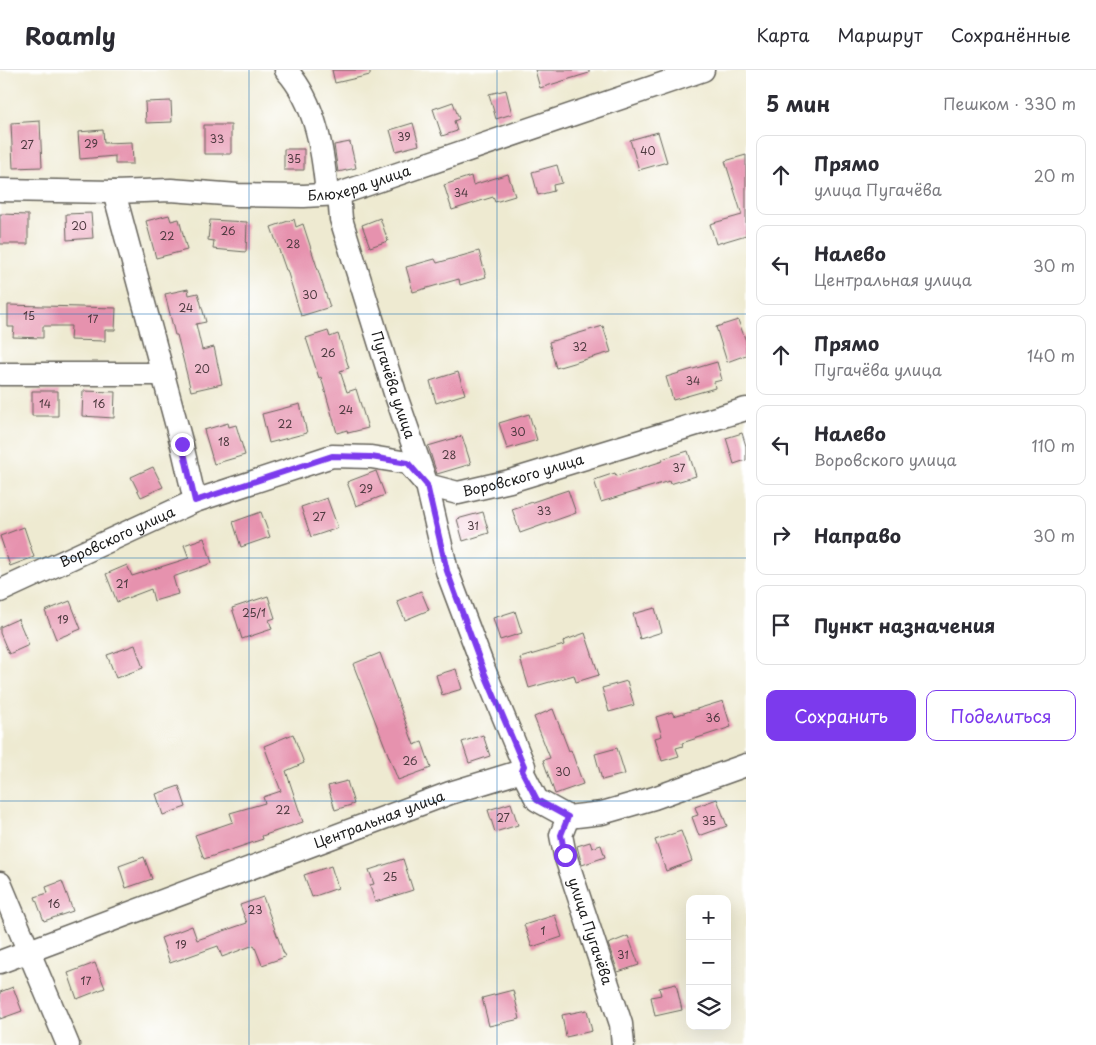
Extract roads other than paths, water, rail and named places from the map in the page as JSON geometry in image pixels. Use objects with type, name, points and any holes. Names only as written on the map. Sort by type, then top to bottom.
[{"type":"street","name":"Пугачёва улица","points":[[286,70],[297,82],[310,106],[333,194],[427,485],[447,571],[484,672],[524,766],[522,771]]},
{"type":"street","name":"Блюхера улица","points":[[0,190],[114,192],[171,190],[238,195],[304,196],[333,194],[703,70]]},
{"type":"street","points":[[114,192],[195,501]]},
{"type":"street","points":[[0,374],[163,374]]},
{"type":"street","name":"Воровского улица","points":[[0,591],[195,501],[332,456],[371,457],[408,463],[427,485],[458,493],[510,481],[746,409]]},
{"type":"street","points":[[522,771],[537,800],[568,817],[602,813],[654,798],[746,765]]},
{"type":"street","name":"Центральная улица","points":[[0,962],[450,793],[522,771]]},
{"type":"street","name":"улица Пугачёва","points":[[568,817],[561,835],[565,855],[621,1024],[623,1045]]},
{"type":"street","points":[[0,882],[68,1045]]}]
